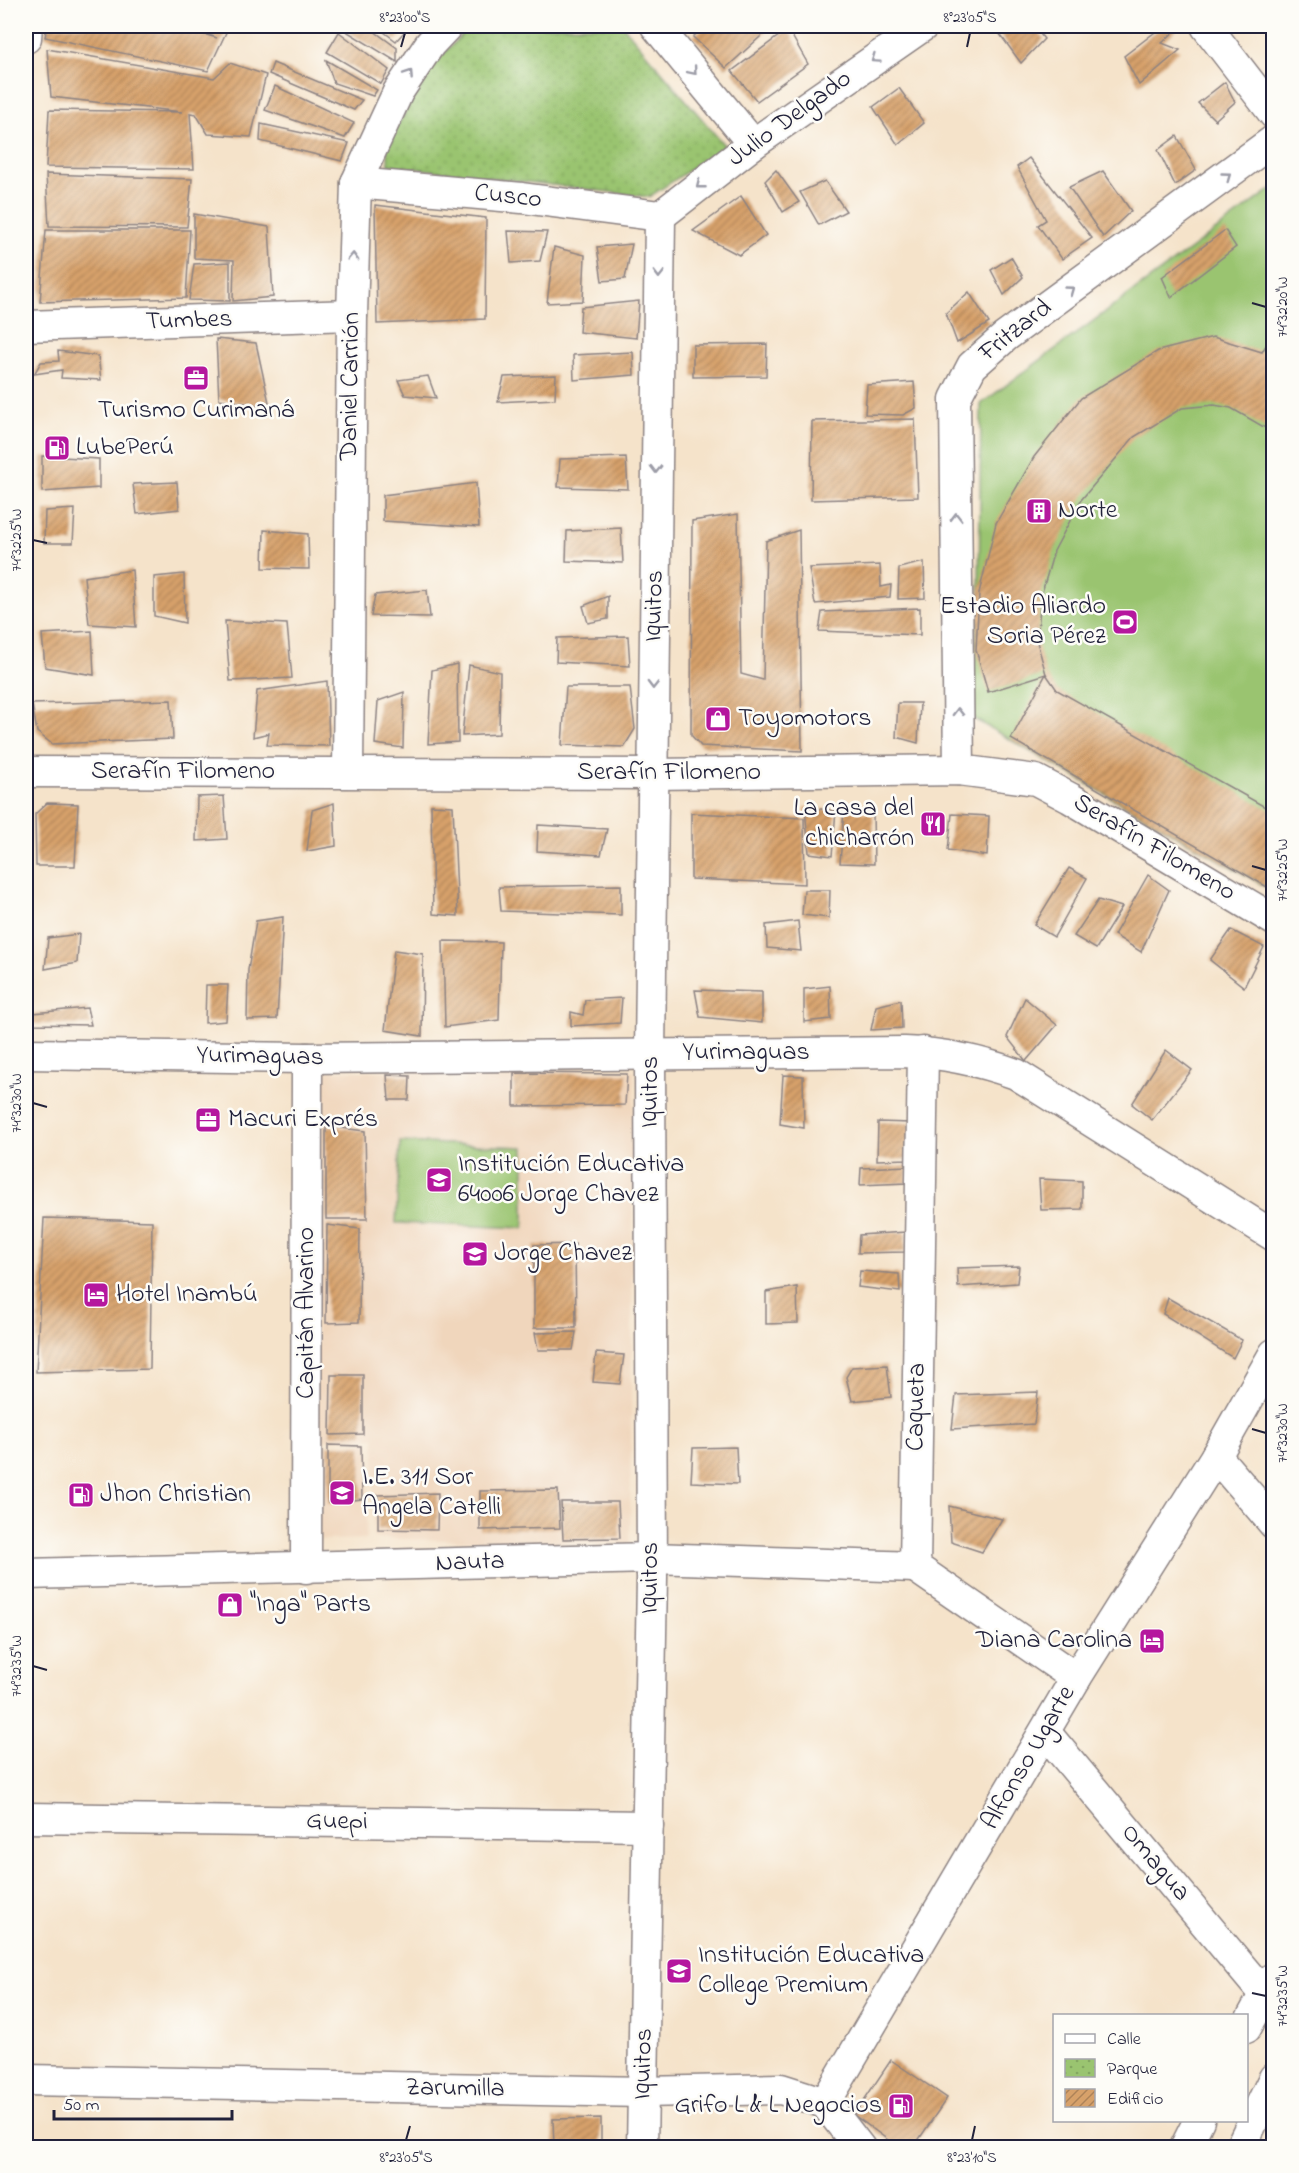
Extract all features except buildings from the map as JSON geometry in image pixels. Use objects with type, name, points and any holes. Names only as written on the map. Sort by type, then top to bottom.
[{"type":"street","points":[[26,38],[27,26]]},
{"type":"street","name":"Daniel Carrión","points":[[348,772],[351,315],[356,183],[398,92],[430,44],[447,26]]},
{"type":"street","points":[[656,26],[753,144]]},
{"type":"street","name":"Julio Delgado","points":[[660,216],[753,144],[923,26]]},
{"type":"street","points":[[1206,26],[1274,114]]},
{"type":"street","name":"Fritzard","points":[[958,770],[955,399],[972,366],[1005,337],[1274,140]]},
{"type":"street","name":"Cusco","points":[[356,183],[522,198],[660,216]]},
{"type":"street","name":"Iquitos","points":[[642,2148],[652,1558],[650,1054],[660,216]]},
{"type":"street","name":"Tumbes","points":[[26,326],[351,315]]},
{"type":"street","name":"Serafín Filomeno","points":[[26,772],[652,774],[958,770],[1036,780],[1274,920]]},
{"type":"street","name":"Yurimaguas","points":[[26,1054],[307,1058],[923,1052],[989,1064],[1016,1074],[1274,1236]]},
{"type":"street","name":"Caqueta","points":[[915,1567],[923,1052]]},
{"type":"street","name":"Capitán Alvarino","points":[[306,1568],[307,1058]]},
{"type":"street","name":"Alfonso Ugarte","points":[[825,2103],[1076,1678],[1216,1456],[1274,1354]]},
{"type":"street","points":[[1216,1456],[1274,1524]]},
{"type":"street","name":"Nauta","points":[[26,1574],[652,1558],[915,1567]]},
{"type":"street","points":[[915,1567],[1076,1678]]},
{"type":"street","name":"Omagua","points":[[1045,1732],[1269,1986]]},
{"type":"street","name":"Guepi","points":[[26,1818],[648,1826]]},
{"type":"street","points":[[1248,2024],[1269,1986]]},
{"type":"street","points":[[1240,2148],[1274,2078]]},
{"type":"street","name":"Zarumilla","points":[[26,2080],[643,2092],[782,2089],[825,2103]]},
{"type":"street","points":[[825,2103],[860,2148]]},
{"type":"street","points":[[1185,2148],[1198,2122]]},
{"type":"shaded area","name":"Jorge Chavez","points":[[321,1071],[634,1071],[630,1545],[373,1538],[375,1438],[315,1440]]},
{"type":"shaded area","name":"I.E. 311 Sor Angela Catelli","points":[[369,1442],[366,1539],[315,1540],[319,1446]]},
{"type":"green space","points":[[471,26],[623,26],[725,146],[649,197],[389,165],[386,144],[435,62]]},
{"type":"green space","name":"Estadio Aliardo Soria Pérez","points":[[1273,188],[1273,891],[969,716],[979,593],[981,404]]},
{"type":"green space","points":[[400,1142],[524,1147],[524,1228],[396,1223]]},
{"type":"place","name":"Turismo Curimaná","points":[[196,378]]},
{"type":"place","name":"LubePerú","points":[[57,448]]},
{"type":"place","name":"Norte","points":[[1039,511]]},
{"type":"place","name":"Estadio Aliardo Soria Pérez","points":[[1125,622]]},
{"type":"place","name":"Toyomotors","points":[[718,719]]},
{"type":"place","name":"La casa del chicharrón","points":[[933,824]]},
{"type":"place","name":"Macuri Exprés","points":[[208,1120]]},
{"type":"place","name":"Institución Educativa 64006 Jorge Chavez","points":[[439,1180]]},
{"type":"place","name":"Jorge Chavez","points":[[475,1254]]},
{"type":"place","name":"Hotel Inambú","points":[[96,1295]]},
{"type":"place","name":"I.E. 311 Sor Angela Catelli","points":[[342,1493]]},
{"type":"place","name":"Jhon Christian","points":[[81,1495]]},
{"type":"place","name":"\"Inga\" Parts","points":[[230,1605]]},
{"type":"place","name":"Diana Carolina","points":[[1152,1641]]},
{"type":"place","name":"Institución Educativa College Premium","points":[[679,1971]]},
{"type":"place","name":"Grifo L & L Negocios","points":[[901,2106]]}]
